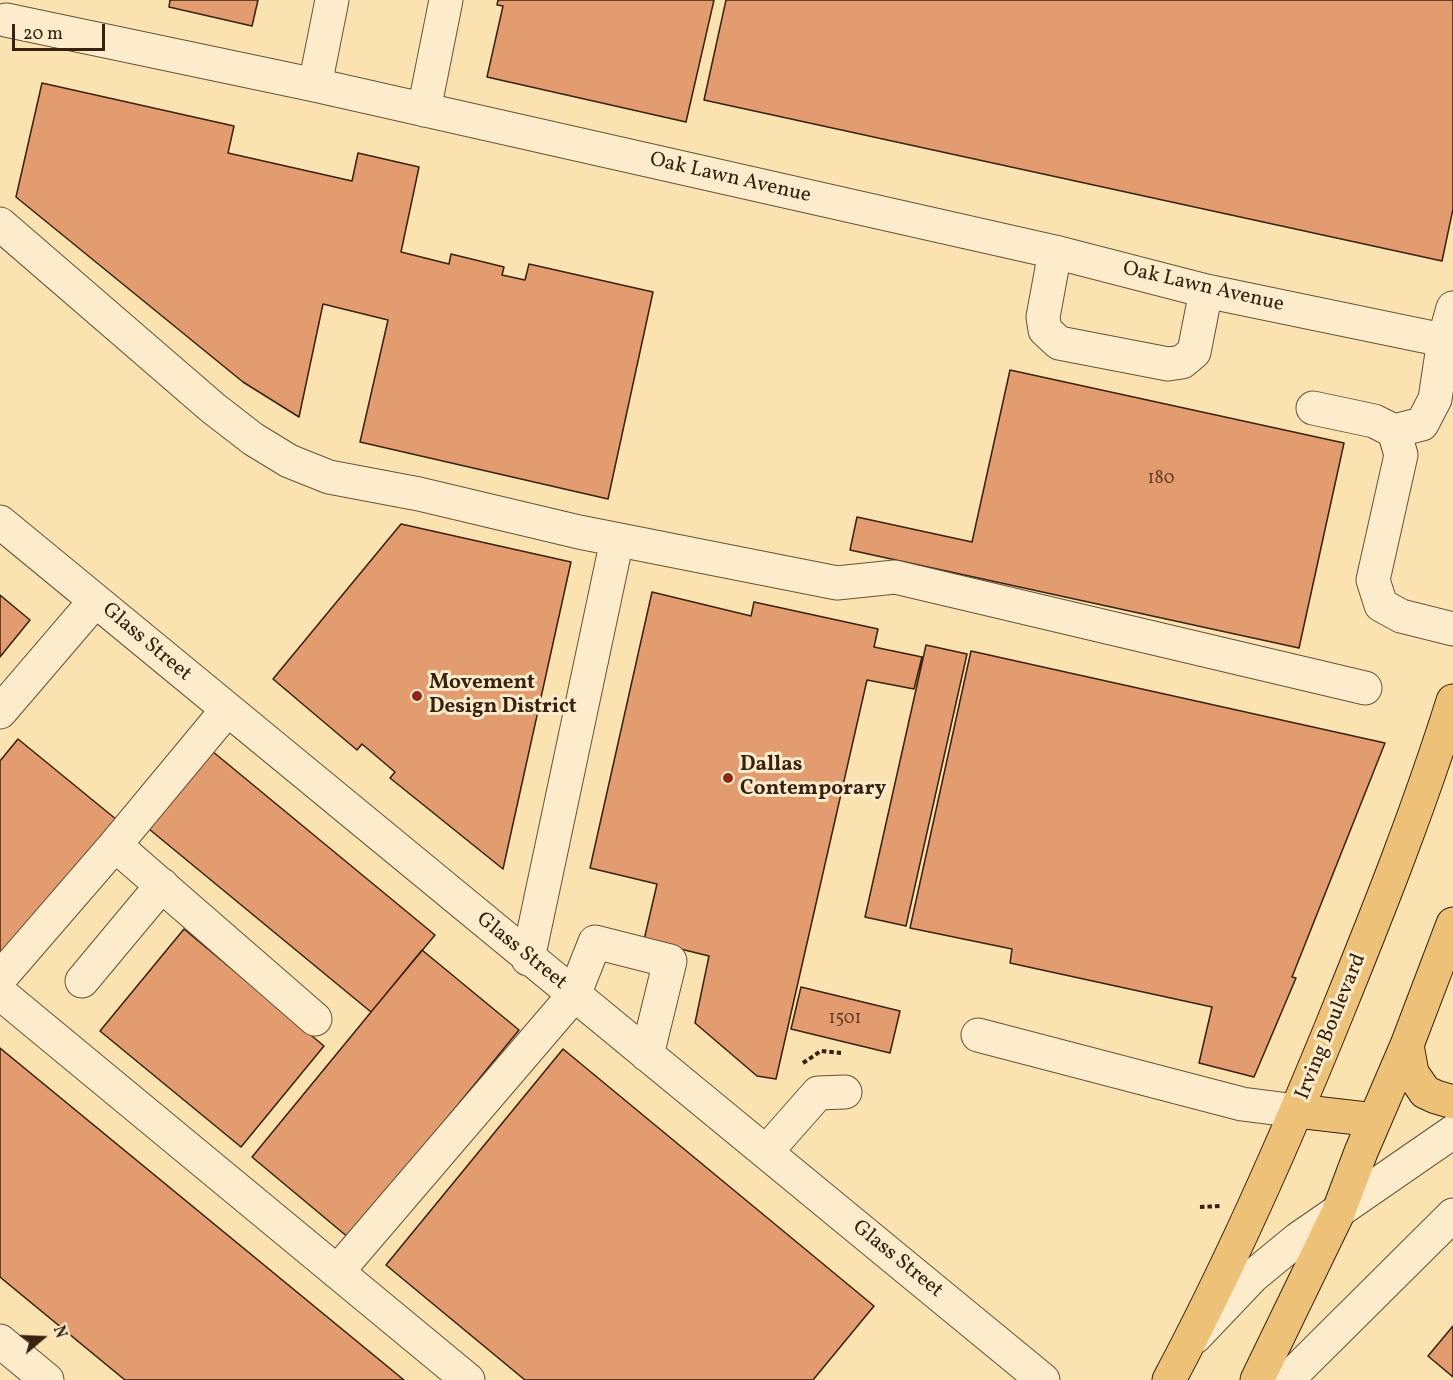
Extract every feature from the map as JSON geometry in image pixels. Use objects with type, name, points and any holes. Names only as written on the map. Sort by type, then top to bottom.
[{"type":"main road","name":"Irving Boulevard","points":[[1169,1380],[1255,1205],[1297,1112],[1385,897],[1434,764],[1453,701]]},
{"type":"main road","points":[[1257,1380],[1338,1213],[1361,1152],[1407,1045],[1453,924]]},
{"type":"main road","points":[[1407,1045],[1412,1073],[1425,1092],[1453,1102]]},
{"type":"main road","points":[[1297,1112],[1375,1120]]},
{"type":"street","points":[[315,85],[332,0]]},
{"type":"street","points":[[424,110],[446,0]]},
{"type":"street","name":"Oak Lawn Avenue","points":[[6,18],[315,85],[1055,252],[1206,291],[1449,341]]},
{"type":"street","points":[[0,224],[213,408],[253,439],[289,461],[329,477],[419,494],[617,540],[837,583],[895,577],[1365,688]]},
{"type":"street","points":[[1055,252],[1042,316],[1045,330],[1059,343],[1168,364],[1182,362],[1194,352],[1206,291]]},
{"type":"street","points":[[1313,408],[1374,421],[1394,431],[1422,424],[1435,399],[1449,341],[1453,308]]},
{"type":"street","points":[[1394,431],[1401,455],[1373,580],[1381,604],[1401,616],[1453,629]]},
{"type":"street","name":"Glass Street","points":[[0,522],[1043,1380]]},
{"type":"street","points":[[528,958],[617,540]]},
{"type":"street","points":[[0,712],[95,601]]},
{"type":"street","points":[[0,978],[116,845],[227,710]]},
{"type":"street","points":[[116,845],[315,1019]]},
{"type":"street","points":[[82,981],[162,885]]},
{"type":"street","points":[[337,1272],[574,995],[595,942],[670,961],[647,1055]]},
{"type":"street","points":[[0,993],[468,1380]]},
{"type":"street","points":[[978,1035],[1242,1104],[1297,1112]]},
{"type":"street","points":[[766,1152],[818,1093],[845,1092]]},
{"type":"street","points":[[1188,1344],[1253,1276],[1298,1239],[1453,1132]]},
{"type":"street","points":[[1287,1380],[1453,1215]]},
{"type":"street","points":[[0,1341],[47,1380]]},
{"type":"path","points":[[1200,1207],[1226,1205]]},
{"type":"building","points":[[170,0],[258,0],[252,26],[169,7]]},
{"type":"building","points":[[498,0],[714,0],[686,122],[487,77],[503,6],[497,5]]},
{"type":"building","points":[[726,0],[1453,0],[1453,209],[1442,261],[704,100]]},
{"type":"building","points":[[42,83],[234,126],[228,153],[352,181],[358,153],[419,167],[401,252],[449,264],[451,254],[504,267],[502,275],[525,280],[529,264],[653,292],[608,499],[360,442],[388,320],[323,304],[299,417],[243,382],[16,197]]},
{"type":"building","points":[[1010,370],[1344,443],[1299,648],[850,550],[857,517],[972,542]]},
{"type":"building","name":"Movement Design District","points":[[401,524],[571,562],[503,869],[390,778],[395,772],[362,744],[357,750],[273,679]]},
{"type":"building","name":"Dallas Contemporary","points":[[652,592],[751,616],[754,602],[878,629],[874,647],[922,657],[914,689],[867,680],[776,1079],[757,1076],[695,1023],[709,956],[644,940],[657,884],[590,868]]},
{"type":"building","points":[[0,595],[30,620],[0,657]]},
{"type":"building","points":[[926,645],[967,654],[906,926],[865,917]]},
{"type":"building","points":[[971,651],[1385,743],[1292,977],[1296,978],[1254,1077],[1199,1063],[1212,1007],[1010,963],[1012,949],[910,928]]},
{"type":"building","points":[[18,739],[117,820],[6,956],[0,952],[0,761]]},
{"type":"building","points":[[212,751],[435,935],[371,1012],[149,829]]},
{"type":"building","points":[[184,929],[324,1046],[241,1147],[100,1031]]},
{"type":"building","points":[[422,950],[519,1030],[349,1238],[252,1157]]},
{"type":"building","points":[[801,987],[900,1011],[890,1053],[791,1029]]},
{"type":"building","points":[[0,1048],[404,1380],[125,1380],[0,1277]]},
{"type":"building","points":[[563,1049],[874,1306],[813,1380],[525,1380],[386,1265]]},
{"type":"building","points":[[1453,1326],[1453,1377],[1428,1356]]},
{"type":"place","name":"Movement Design District","points":[[417,696]]},
{"type":"place","name":"Dallas Contemporary","points":[[728,778]]}]
